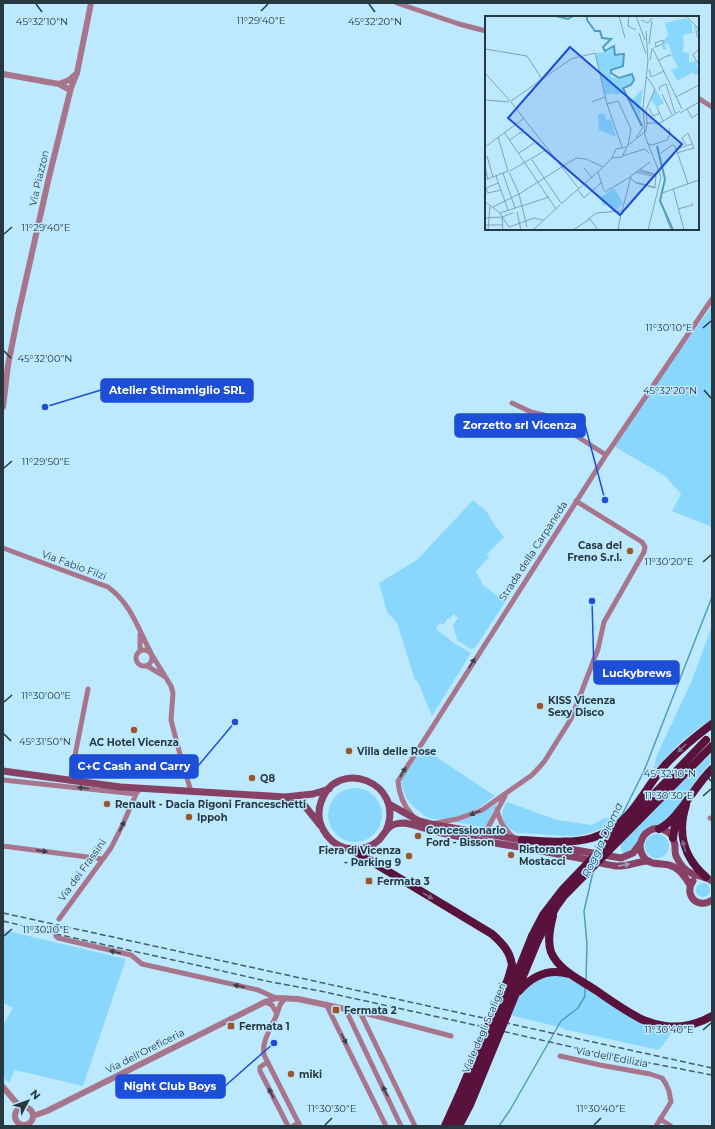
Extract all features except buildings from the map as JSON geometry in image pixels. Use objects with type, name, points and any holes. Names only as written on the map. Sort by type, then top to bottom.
[{"type":"highway","points":[[518,839],[570,842],[591,838],[612,829],[627,817],[639,803],[652,782],[681,748],[712,724]]},
{"type":"highway","points":[[535,938],[564,896],[710,742]]},
{"type":"highway","points":[[535,938],[543,915],[563,889],[710,742]]},
{"type":"highway","points":[[673,838],[676,824],[688,801],[699,784],[712,769]]},
{"type":"highway","points":[[659,829],[671,822],[688,801]]},
{"type":"highway","points":[[688,801],[681,828],[683,844],[694,866],[706,878]]},
{"type":"highway","points":[[351,849],[492,934],[502,943],[511,958],[512,965],[508,979],[445,1126]]},
{"type":"highway","points":[[556,908],[551,924],[549,944],[556,960],[572,975],[642,1020],[664,1026],[689,1025],[702,1022],[712,1016]]},
{"type":"highway","name":"Viale degli Scaligeri","points":[[459,1126],[470,1105],[516,995],[535,938]]},
{"type":"highway","name":"Viale degli Scaligeri","points":[[450,1126],[469,1088],[535,938]]},
{"type":"highway","points":[[516,995],[522,988],[540,975],[547,972],[556,971],[572,975]]},
{"type":"main road","points":[[3,771],[138,791],[191,791],[285,797],[313,794],[329,789]]},
{"type":"main road","points":[[321,826],[319,810],[321,802],[329,789],[335,784],[349,778],[364,779],[377,786],[382,791],[389,804],[390,818],[386,831]]},
{"type":"main road","points":[[285,797],[305,806],[333,842],[344,848],[351,849],[369,846],[379,840],[390,826],[397,823],[404,823],[437,832],[476,839],[599,858],[620,858],[633,853],[645,834],[652,830],[659,829],[668,833],[673,838],[676,856],[683,867],[694,875],[706,878]]},
{"type":"main road","points":[[389,804],[416,819],[431,824],[518,839],[599,858],[618,866],[641,861],[649,861]]},
{"type":"main road","points":[[640,844],[642,854],[649,861],[655,864],[669,860],[675,850]]},
{"type":"main road","points":[[662,863],[679,870],[690,885]]},
{"type":"main road","points":[[706,878],[694,880],[690,885],[689,891],[693,900],[700,904],[710,903]]},
{"type":"street","name":"Via Piazzon","points":[[3,407],[5,378],[18,315],[70,90],[77,73],[90,3]]},
{"type":"street","points":[[397,3],[459,24],[485,31]]},
{"type":"street","points":[[59,84],[69,80],[77,73]]},
{"type":"street","points":[[3,74],[59,84],[70,90]]},
{"type":"street","points":[[699,99],[712,107]]},
{"type":"street","name":"Strada della Carpaneda","points":[[416,819],[404,804],[399,794],[398,781],[576,501],[712,299]]},
{"type":"street","points":[[512,403],[531,412],[544,415],[606,455]]},
{"type":"street","points":[[431,824],[447,822],[474,814],[496,801],[532,775],[544,762],[571,719],[598,649],[604,622],[644,552],[645,547],[642,542],[576,501]]},
{"type":"street","name":"Via Fabio Filzi","points":[[3,548],[108,587],[118,595],[126,605],[135,618],[140,633],[151,654],[171,686],[173,693],[171,720],[191,791]]},
{"type":"street","name":"Via Fabio Filzi","points":[[140,633],[140,651]]},
{"type":"street","points":[[147,666],[152,660],[151,654],[147,650],[140,651],[136,660],[140,665],[147,666],[158,671],[168,680]]},
{"type":"street","points":[[70,781],[88,689]]},
{"type":"street","points":[[3,780],[138,791]]},
{"type":"street","name":"Via dei Frassini","points":[[59,919],[77,892],[111,848],[138,791]]},
{"type":"street","points":[[476,839],[485,834],[497,808],[507,792]]},
{"type":"street","points":[[497,808],[500,822],[505,829],[518,839]]},
{"type":"street","points":[[3,846],[103,859]]},
{"type":"street","points":[[56,927],[56,936],[58,938],[131,956],[142,964],[258,990],[276,998]]},
{"type":"street","name":"Via dell'Oreficeria","points":[[33,1116],[47,1111],[265,1002],[276,998],[298,999],[360,1012]]},
{"type":"street","points":[[285,998],[280,1005],[263,1050],[300,1124],[292,1126]]},
{"type":"street","points":[[265,1002],[272,1005],[277,1014]]},
{"type":"street","points":[[326,1004],[386,1126]]},
{"type":"street","points":[[344,1008],[402,1126]]},
{"type":"street","points":[[360,1012],[451,1036]]},
{"type":"street","points":[[360,1012],[415,1126]]},
{"type":"street","name":"Via dell'Edilizia","points":[[560,1056],[650,1074],[662,1078],[669,1091],[671,1102],[656,1126]]},
{"type":"street","points":[[268,1062],[262,1065],[260,1071],[288,1126]]},
{"type":"street","points":[[3,1087],[20,1107]]},
{"type":"street","points":[[26,1106],[31,1110],[33,1116],[33,1119],[26,1125],[18,1125],[14,1117],[16,1111],[20,1107],[26,1106]]},
{"type":"street","points":[[660,1119],[671,1126]]},
{"type":"shaded area","points":[[712,306],[712,527],[672,511],[681,494],[665,476],[617,448],[613,444]]},
{"type":"shaded area","points":[[473,500],[487,512],[504,537],[487,554],[489,557],[476,571],[483,585],[505,602],[475,648],[471,649],[457,640],[453,625],[458,618],[453,614],[443,625],[440,623],[436,629],[454,643],[471,653],[432,716],[418,682],[415,680],[397,623],[387,612],[379,583],[417,560]]},
{"type":"shaded area","points":[[712,626],[712,719],[680,743],[653,772],[657,755],[692,680]]},
{"type":"shaded area","points":[[423,748],[495,796],[480,807],[455,817],[435,819],[424,815],[412,805],[407,798],[401,780]]},
{"type":"shaded area","points":[[712,753],[712,761],[696,780],[669,820],[659,826],[654,825],[646,828],[641,833],[636,846],[623,855],[620,843]]},
{"type":"shaded area","points":[[350,788],[360,788],[370,792],[378,800],[382,810],[382,820],[378,830],[370,838],[360,842],[350,842],[340,838],[332,830],[328,820],[328,810],[332,800],[340,792]]},
{"type":"shaded area","points":[[507,802],[557,820],[592,825],[605,818],[611,819],[619,814],[622,816],[595,831],[572,836],[518,833],[509,828],[502,816]]},
{"type":"shaded area","points":[[497,803],[485,828],[456,822],[478,814]]},
{"type":"shaded area","points":[[657,834],[665,838],[669,846],[665,854],[657,858],[649,854],[645,846],[649,838]]},
{"type":"shaded area","points":[[703,883],[708,885],[710,890],[708,895],[703,897],[698,895],[696,890],[698,885]]},
{"type":"shaded area","points":[[3,930],[126,959],[83,1086],[15,1070],[9,1083],[3,1077],[3,1025],[13,1008],[3,1003]]},
{"type":"shaded area","points":[[566,974],[630,1015],[675,1028],[659,1050],[563,1029],[510,1015],[519,995],[536,978]]},
{"type":"waterway","name":"Roggia Dioma","points":[[621,817],[644,771],[712,597]]},
{"type":"waterway","name":"Roggia Dioma","points":[[586,981],[587,944],[584,911],[593,872]]},
{"type":"waterway","name":"Roggia Dioma","points":[[499,1126],[510,1110],[561,1021],[578,1008],[585,996],[585,987]]},
{"type":"railway","points":[[3,913],[712,1068]]},
{"type":"railway","points":[[3,921],[266,981],[320,991],[598,1053],[712,1075]]},
{"type":"place","name":"Atelier Stimamiglio SRL","points":[[45,407]]},
{"type":"place","name":"Zorzetto srl Vicenza","points":[[605,500]]},
{"type":"place","name":"Casa del Freno S.r.l.","points":[[630,551]]},
{"type":"place","name":"Luckybrews","points":[[592,601]]},
{"type":"place","name":"KISS Vicenza Sexy Disco","points":[[540,706]]},
{"type":"place","name":"C+C Cash and Carry","points":[[235,722]]},
{"type":"place","name":"AC Hotel Vicenza","points":[[134,730]]},
{"type":"place","name":"Villa delle Rose","points":[[349,751]]},
{"type":"place","name":"Q8","points":[[252,778]]},
{"type":"place","name":"Renault - Dacia Rigoni Franceschetti","points":[[107,804]]},
{"type":"place","name":"Ippoh","points":[[189,817]]},
{"type":"place","name":"Concessionario Ford - Bisson","points":[[418,836]]},
{"type":"place","name":"Ristorante Mostacci","points":[[511,855]]},
{"type":"place","name":"Fiera di Vicenza - Parking 9","points":[[409,856]]},
{"type":"place","name":"Fermata 3","points":[[369,881]]},
{"type":"place","name":"Fermata 2","points":[[336,1010]]},
{"type":"place","name":"Fermata 1","points":[[231,1026]]},
{"type":"place","name":"Night Club Boys","points":[[274,1043]]},
{"type":"place","name":"miki","points":[[291,1074]]}]
